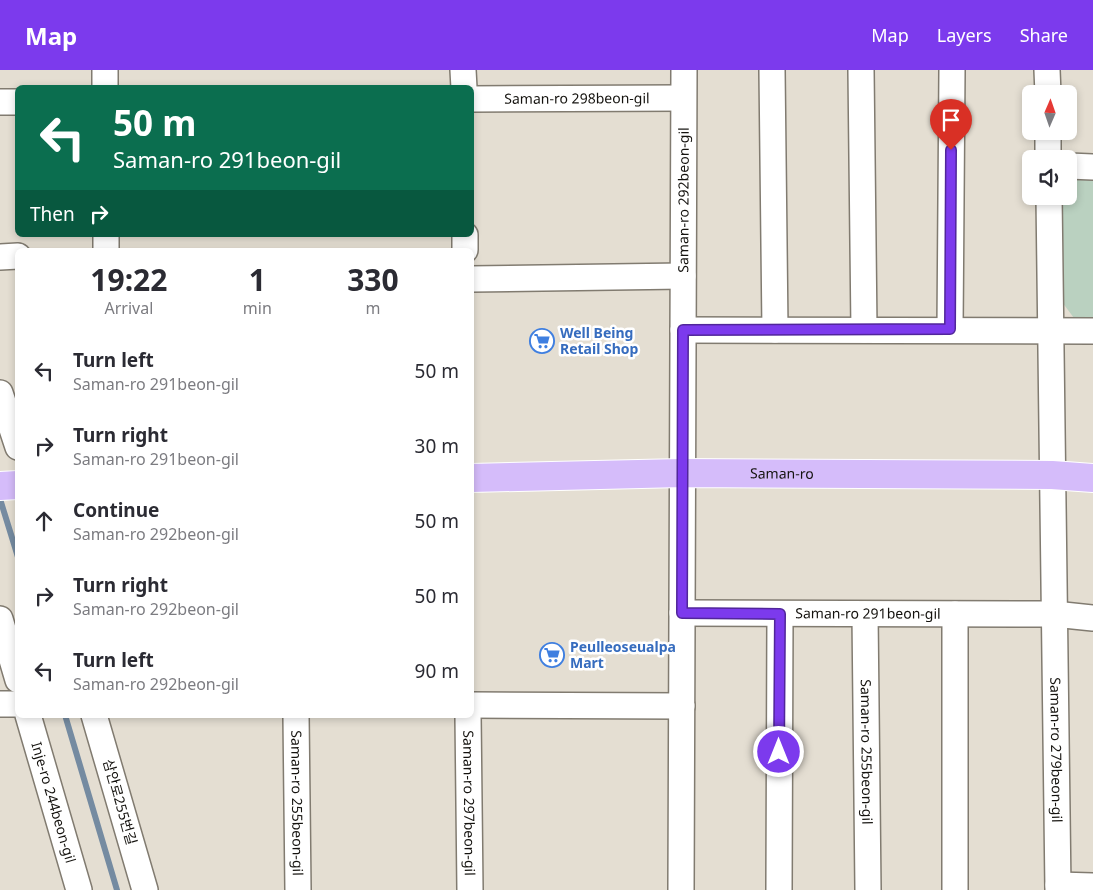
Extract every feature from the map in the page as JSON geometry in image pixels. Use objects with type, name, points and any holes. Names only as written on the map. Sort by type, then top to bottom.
[{"type":"main road","name":"Saman-ro","points":[[474,478],[682,473],[1052,475],[1093,478]]},
{"type":"main road","points":[[0,486],[15,485]]},
{"type":"street","points":[[105,70],[105,85]]},
{"type":"street","points":[[464,70],[464,85]]},
{"type":"street","name":"Saman-ro 292beon-gil","points":[[682,473],[684,70]]},
{"type":"street","points":[[772,70],[775,330]]},
{"type":"street","points":[[861,70],[864,330]]},
{"type":"street","points":[[950,329],[952,70]]},
{"type":"street","points":[[1047,70],[1048,85]]},
{"type":"street","name":"Saman-ro 298beon-gil","points":[[474,99],[684,98]]},
{"type":"street","points":[[0,102],[15,102]]},
{"type":"street","points":[[1077,166],[1093,167]]},
{"type":"street","name":"Saman-ro 279beon-gil","points":[[1049,205],[1058,888],[1093,886]]},
{"type":"street","points":[[0,257],[15,256]]},
{"type":"street","points":[[474,278],[683,276]]},
{"type":"street","points":[[683,330],[1050,329],[1093,331]]},
{"type":"street","points":[[0,393],[15,438]]},
{"type":"street","points":[[681,890],[682,473]]},
{"type":"street","name":"Saman-ro 291beon-gil","points":[[682,613],[1054,614]]},
{"type":"street","points":[[779,890],[780,614]]},
{"type":"street","name":"Saman-ro 255beon-gil","points":[[866,614],[868,890]]},
{"type":"street","points":[[954,890],[955,614]]},
{"type":"street","points":[[1054,614],[1093,618]]},
{"type":"street","points":[[0,619],[15,670]]},
{"type":"street","points":[[0,704],[15,704]]},
{"type":"street","points":[[474,705],[682,706]]},
{"type":"street","name":"Inje-ro 244beon-gil","points":[[29,718],[79,890]]},
{"type":"street","name":"삼안로255번길","points":[[95,718],[146,890]]},
{"type":"street","name":"Saman-ro 255beon-gil","points":[[296,718],[298,890]]},
{"type":"street","name":"Saman-ro 297beon-gil","points":[[468,718],[470,890]]},
{"type":"green space","points":[[1093,179],[1093,319],[1074,318],[1059,298],[1060,205],[1077,205],[1077,180]]},
{"type":"waterway","points":[[0,499],[15,547]]},
{"type":"waterway","points":[[66,718],[117,890]]},
{"type":"place","name":"Well Being Retail Shop","points":[[542,341]]},
{"type":"place","name":"Peulleoseualpa Mart","points":[[552,655]]},
{"type":"route","points":[[779,752],[780,614],[682,613],[683,330],[950,329],[951,150]]}]
